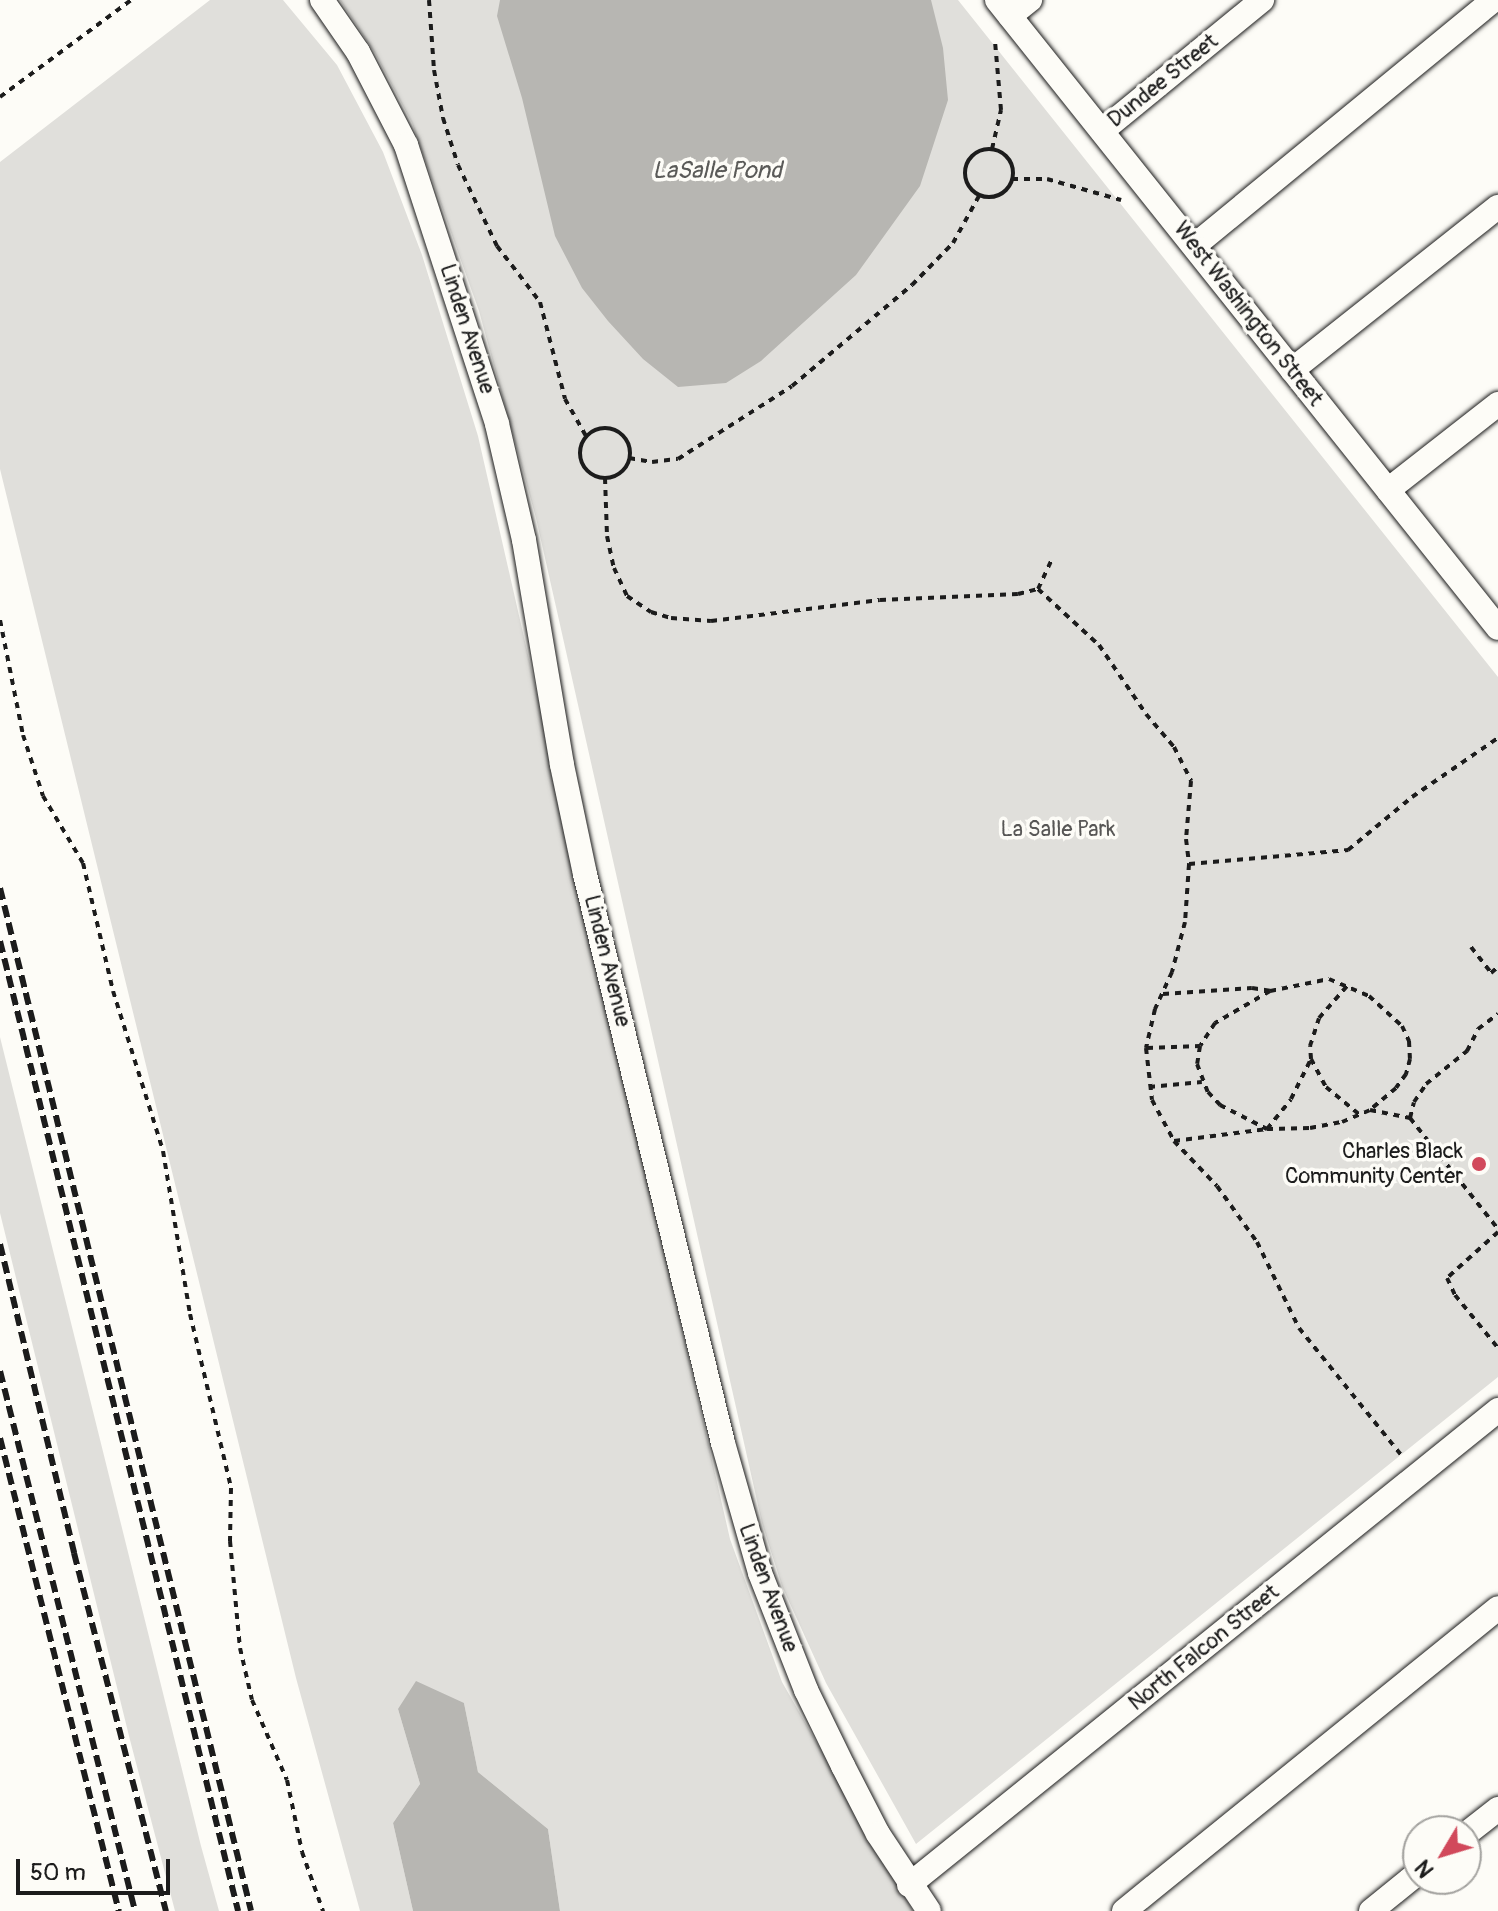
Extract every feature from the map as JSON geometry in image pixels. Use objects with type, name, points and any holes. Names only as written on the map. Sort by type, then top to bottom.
[{"type":"street","name":"Linden Avenue","points":[[322,0],[358,52],[406,145],[497,424],[524,540],[562,765],[585,874],[742,1515],[779,1628],[806,1690],[878,1834],[929,1911]]},
{"type":"street","points":[[1004,8],[1030,0]]},
{"type":"street","name":"Dundee Street","points":[[1102,131],[1262,0]]},
{"type":"street","points":[[1194,246],[1493,0]]},
{"type":"street","name":"West Washington Street","points":[[1004,8],[1388,490],[1495,617]]},
{"type":"street","points":[[1292,370],[1498,207]]},
{"type":"street","points":[[1388,490],[1498,404]]},
{"type":"street","name":"North Falcon Street","points":[[909,1885],[1498,1410]]},
{"type":"street","points":[[1124,1911],[1498,1608]]},
{"type":"street","points":[[1482,1822],[1498,1809]]},
{"type":"street","points":[[1371,1911],[1402,1886]]},
{"type":"path","points":[[0,97],[131,0]]},
{"type":"path","points":[[429,0],[434,70],[443,118],[458,165],[497,246],[540,302],[565,399],[586,436]]},
{"type":"path","points":[[992,149],[1001,110],[995,42]]},
{"type":"path","points":[[992,149],[1000,151],[1011,163],[1012,179],[1003,192],[988,197],[969,184],[965,170],[971,157],[992,149]]},
{"type":"path","points":[[1012,179],[1047,179],[1121,200]]},
{"type":"path","points":[[629,458],[652,462],[678,459],[792,386],[912,285],[953,243],[980,194]]},
{"type":"path","points":[[599,428],[615,430],[627,441],[629,458],[621,472],[605,478],[584,466],[580,451],[586,436],[599,428]]},
{"type":"path","points":[[605,478],[607,536],[614,568],[627,596],[637,606],[671,618],[746,619],[880,600],[992,596],[1038,589]]},
{"type":"path","points":[[1038,589],[1052,559]]},
{"type":"path","points":[[1038,589],[1099,645],[1186,766],[1191,781],[1186,839],[1189,864],[1185,922],[1146,1048],[1148,1087],[1163,1124],[1174,1141],[1234,1208],[1257,1242],[1299,1328],[1402,1456]]},
{"type":"path","points":[[0,620],[23,735],[43,796],[83,863],[113,991],[163,1151],[190,1314],[231,1488],[230,1541],[240,1648],[252,1700],[287,1780],[302,1852],[323,1911]]},
{"type":"path","points":[[1189,864],[1348,850],[1412,797],[1498,738]]},
{"type":"path","points":[[1471,947],[1491,973],[1498,967]]},
{"type":"path","points":[[1162,994],[1270,991],[1310,980],[1329,979],[1348,985],[1389,1013],[1402,1026],[1409,1041],[1406,1074],[1384,1101],[1360,1115],[1310,1128],[1267,1129],[1174,1141]]},
{"type":"path","points":[[1267,1129],[1291,1099],[1311,1059],[1312,1033],[1319,1018],[1348,985]]},
{"type":"path","points":[[1267,1129],[1220,1105],[1202,1082],[1197,1064],[1200,1046],[1215,1023],[1270,991]]},
{"type":"path","points":[[1410,1118],[1414,1102],[1426,1084],[1467,1051],[1478,1029],[1498,1014]]},
{"type":"path","points":[[1146,1048],[1200,1046]]},
{"type":"path","points":[[1311,1059],[1326,1087],[1360,1115]]},
{"type":"path","points":[[1148,1087],[1202,1082]]},
{"type":"path","points":[[1370,1110],[1410,1118],[1498,1231],[1447,1278],[1455,1295],[1498,1348]]},
{"type":"green space","points":[[210,0],[283,0],[337,65],[383,152],[422,255],[478,436],[730,1539],[782,1682],[913,1911],[560,1911],[548,1829],[478,1772],[464,1703],[398,1709],[420,1784],[393,1823],[413,1911],[360,1911],[296,1678],[0,469],[0,162]]},
{"type":"green space","name":"La Salle Park","points":[[340,0],[958,0],[1498,677],[1498,1377],[916,1844],[826,1683],[782,1586],[762,1523],[536,518],[479,311],[412,123],[375,53]]},
{"type":"green space","points":[[0,1037],[219,1911],[175,1911],[130,1740],[0,1213]]},
{"type":"water","name":"LaSalle Pond","points":[[500,0],[931,0],[943,48],[948,100],[920,186],[856,275],[761,361],[726,383],[678,387],[643,359],[608,321],[582,288],[555,236],[522,98],[497,16]]},
{"type":"water","points":[[416,1681],[464,1703],[478,1772],[548,1829],[560,1911],[413,1911],[393,1823],[420,1784],[398,1709]]},
{"type":"railway","points":[[0,888],[251,1911]]},
{"type":"railway","points":[[0,941],[238,1911]]},
{"type":"railway","points":[[0,1244],[74,1553],[166,1911]]},
{"type":"railway","points":[[0,1371],[135,1911]]},
{"type":"railway","points":[[0,1438],[119,1911]]},
{"type":"place","name":"Charles Black Community Center","points":[[1479,1164]]}]
